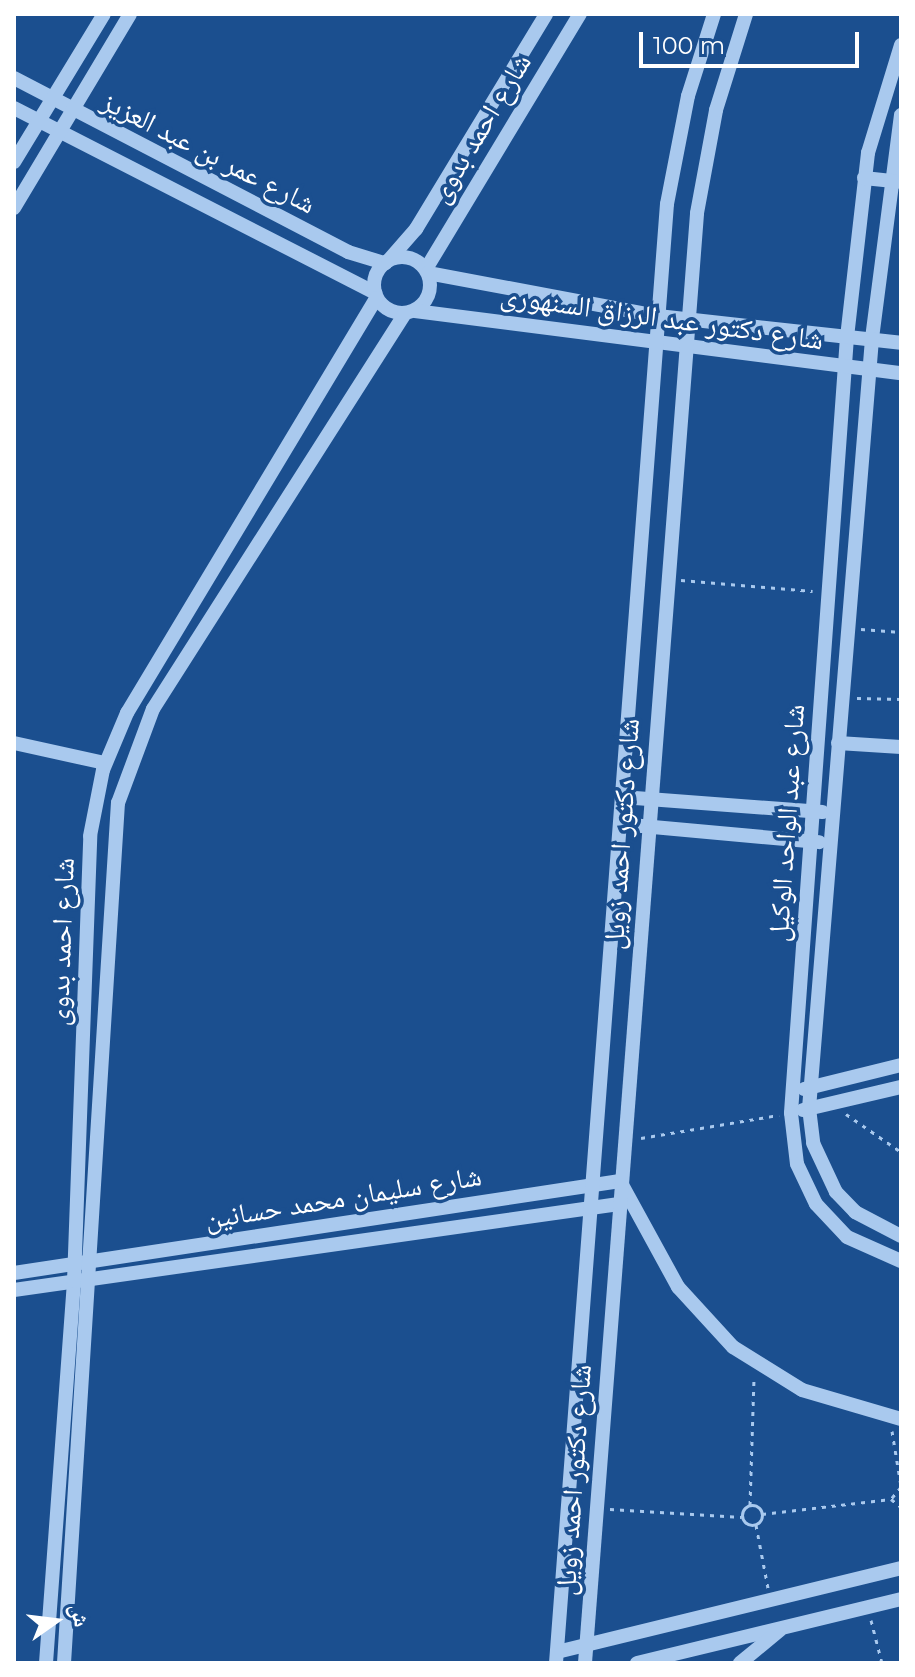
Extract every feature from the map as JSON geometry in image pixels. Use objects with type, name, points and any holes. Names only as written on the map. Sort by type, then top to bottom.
[{"type":"street","points":[[14,162],[104,14]]},
{"type":"street","points":[[14,208],[130,14]]},
{"type":"street","name":"شارع احمد بدوى","points":[[386,262],[416,229],[546,14]]},
{"type":"street","name":"شارع احمد بدوى","points":[[427,271],[580,14]]},
{"type":"street","name":"شارع دكتور احمد زويل","points":[[557,1658],[658,316],[676,150],[714,14]]},
{"type":"street","name":"شارع دكتور احمد زويل","points":[[585,1663],[685,349],[705,161],[746,14]]},
{"type":"street","name":"شارع عبد الواحد الوكيل","points":[[901,45],[868,153],[847,337],[791,1113],[797,1164],[816,1204],[847,1237],[901,1261]]},
{"type":"street","name":"شارع عمر بن عبد العزيز","points":[[14,78],[348,252],[386,262]]},
{"type":"street","name":"شارع عمر بن عبد العزيز","points":[[14,108],[56,134],[375,295]]},
{"type":"street","name":"شارع عبد الواحد الوكيل","points":[[901,115],[872,339],[809,1108],[813,1143],[836,1192],[855,1212],[901,1236]]},
{"type":"street","points":[[868,153],[896,156]]},
{"type":"street","points":[[864,178],[894,182]]},
{"type":"street","points":[[413,259],[427,271],[430,290],[410,312],[375,295],[386,262],[413,259]]},
{"type":"street","name":"شارع دكتور عبد الرزاق السنهورى","points":[[427,271],[658,316],[901,343]]},
{"type":"street","name":"شارع احمد بدوى","points":[[46,1663],[75,1264],[90,836],[105,763],[127,713],[375,295]]},
{"type":"street","name":"شارع احمد بدوى","points":[[64,1663],[92,1279],[111,836],[127,771],[153,709],[410,312]]},
{"type":"street","name":"شارع دكتور عبد الرزاق السنهورى","points":[[410,312],[685,349],[901,373]]},
{"type":"street","points":[[14,743],[105,763]]},
{"type":"street","points":[[838,743],[901,747]]},
{"type":"street","points":[[622,797],[834,813]]},
{"type":"street","points":[[620,824],[831,843]]},
{"type":"street","points":[[793,1091],[901,1065]]},
{"type":"street","points":[[791,1113],[901,1087]]},
{"type":"street","points":[[620,1181],[678,1287],[755,1363],[802,1390],[896,1418]]},
{"type":"street","name":"شارع سليمان محمد حسانين","points":[[14,1273],[620,1181]]},
{"type":"street","name":"شارع سليمان محمد حسانين","points":[[14,1290],[619,1204]]},
{"type":"street","points":[[557,1658],[586,1645],[901,1568]]},
{"type":"street","points":[[637,1663],[901,1599]]},
{"type":"street","points":[[740,1663],[782,1628]]},
{"type":"path","points":[[667,579],[829,592]]},
{"type":"path","points":[[849,628],[901,632]]},
{"type":"path","points":[[843,697],[901,699]]},
{"type":"path","points":[[837,1102],[863,1131],[901,1152]]},
{"type":"path","points":[[624,1140],[791,1113]]},
{"type":"path","points":[[742,1517],[750,1505],[755,1363]]},
{"type":"path","points":[[891,1499],[901,1486],[896,1418]]},
{"type":"path","points":[[750,1505],[762,1514],[891,1499],[901,1507]]},
{"type":"path","points":[[598,1509],[742,1517],[756,1525]]},
{"type":"path","points":[[762,1514],[756,1525],[771,1599]]},
{"type":"path","points":[[867,1607],[882,1663]]}]
